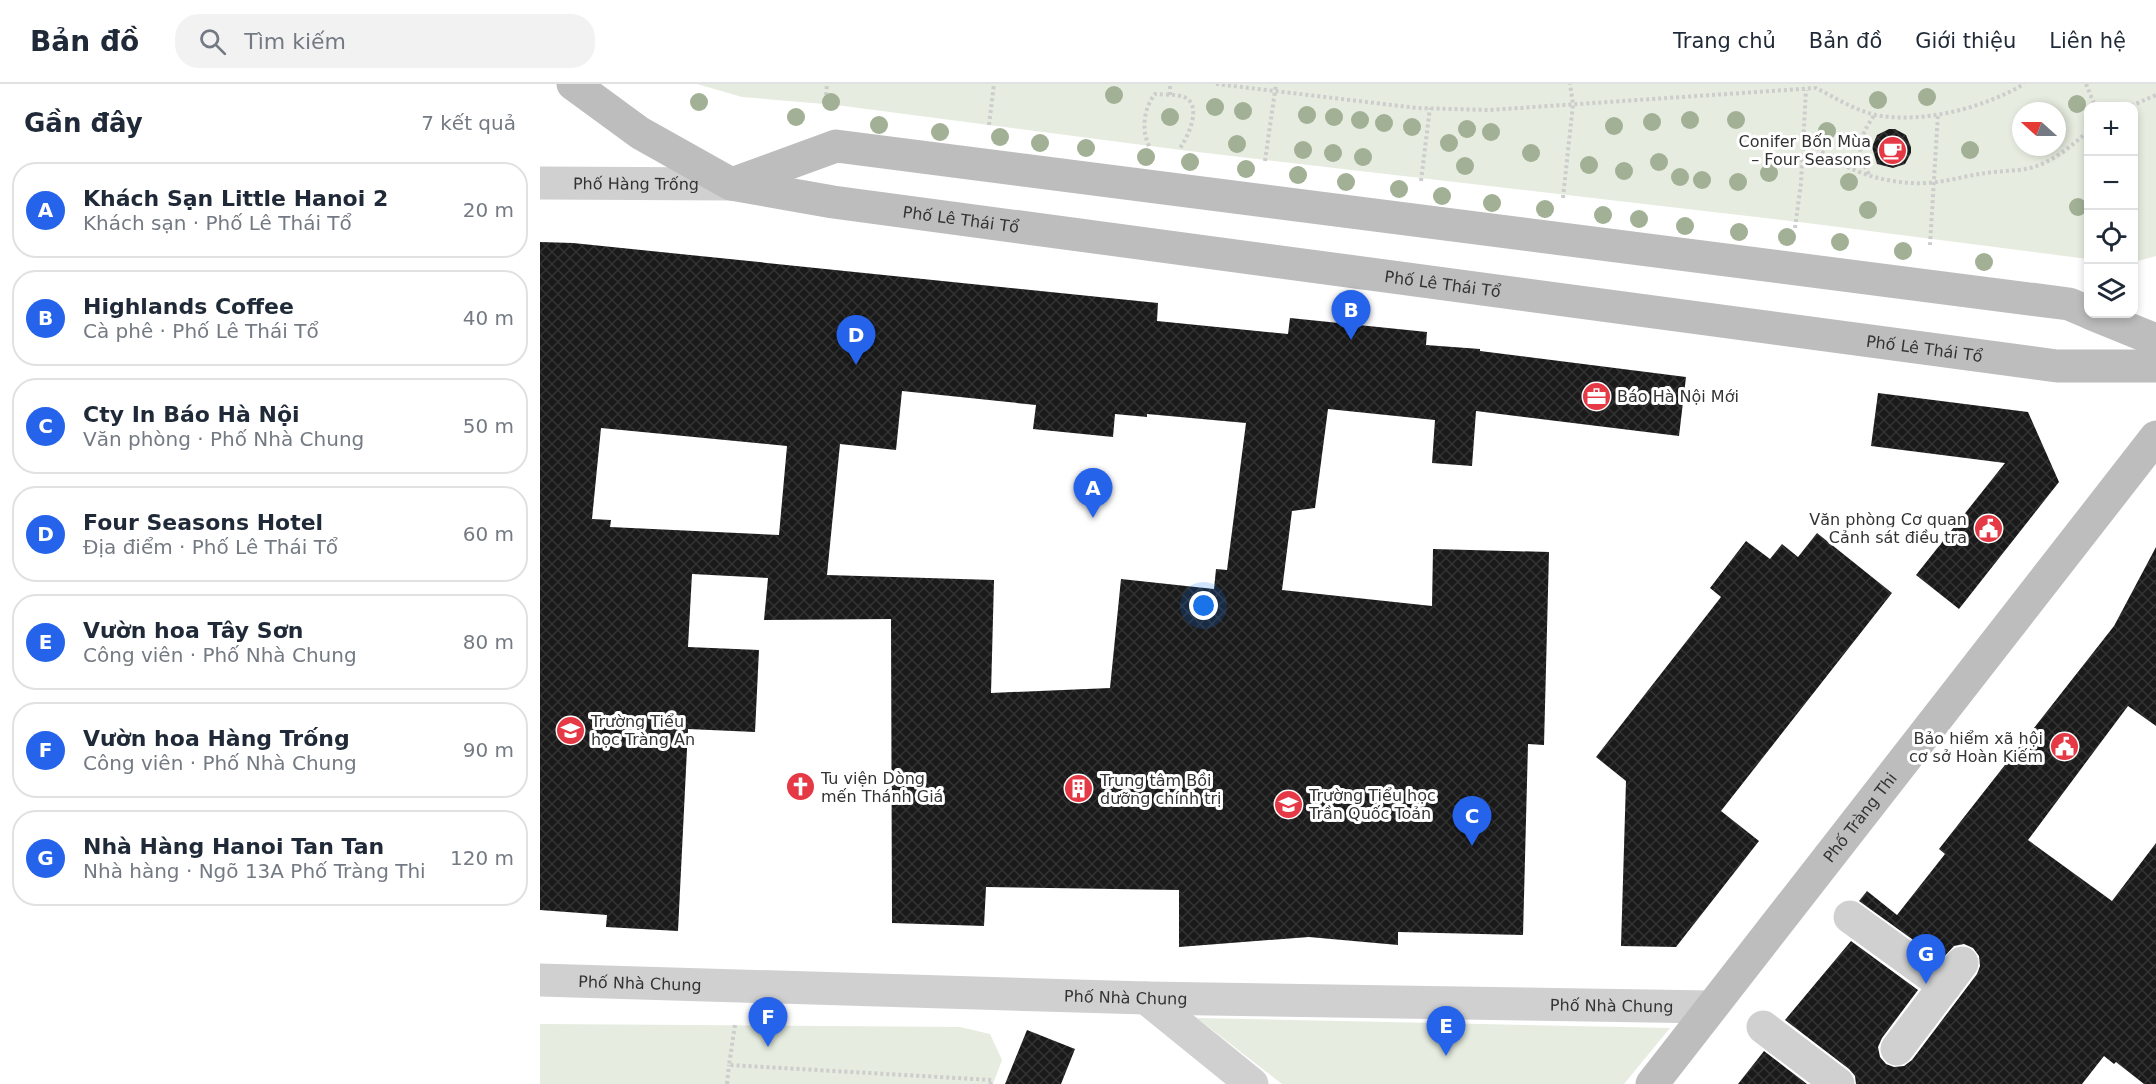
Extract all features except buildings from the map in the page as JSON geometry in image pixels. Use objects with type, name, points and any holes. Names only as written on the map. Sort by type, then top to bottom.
[{"type":"main road","name":"Phố Lê Thái Tổ","points":[[573,84],[640,133],[731,184],[833,202],[2057,366],[2156,366]]},
{"type":"main road","points":[[731,184],[836,146],[2069,304],[2084,310]]},
{"type":"main road","points":[[2102,318],[2156,340]]},
{"type":"main road","name":"Phố Tràng Thi","points":[[1652,1084],[2156,437]]},
{"type":"street","name":"Phố Hàng Trống","points":[[540,183],[731,184]]},
{"type":"street","points":[[1850,917],[1954,975],[1897,1049]]},
{"type":"street","name":"Phố Nhà Chung","points":[[540,980],[1146,998],[1711,1007]]},
{"type":"street","points":[[1146,998],[1252,1084]]},
{"type":"street","points":[[1763,1027],[1838,1084]]},
{"type":"path","points":[[824,111],[827,84]]},
{"type":"path","points":[[989,130],[994,84]]},
{"type":"path","points":[[1170,84],[1170,95]]},
{"type":"path","points":[[1216,84],[1417,108],[1489,110],[1806,90],[1816,86],[1847,105],[1895,118],[1957,111],[2011,92],[2024,84]]},
{"type":"path","points":[[1264,165],[1276,84]]},
{"type":"path","points":[[1563,202],[1573,104],[1570,84]]},
{"type":"path","points":[[2086,84],[2093,102]]},
{"type":"path","points":[[1796,228],[1806,90]]},
{"type":"path","points":[[1152,150],[1146,139],[1144,126],[1148,106],[1155,93],[1170,95],[1185,98],[1191,103],[1193,111],[1189,132],[1176,154]]},
{"type":"path","points":[[2138,103],[2156,95]]},
{"type":"path","points":[[1421,185],[1430,108]]},
{"type":"path","points":[[1870,175],[1862,162],[1859,148],[1863,133],[1875,114]]},
{"type":"path","points":[[1930,246],[1938,114]]},
{"type":"path","points":[[1804,135],[1815,148],[1831,160],[1870,175],[1898,182],[1935,182],[1988,172],[2020,171],[2043,164],[2084,134]]},
{"type":"path","points":[[727,1084],[742,986]]},
{"type":"path","points":[[729,1065],[992,1080],[990,1084]]},
{"type":"shaded area","points":[[697,84],[2156,84],[2156,256],[2138,261],[2138,102],[2084,102],[2084,258],[1807,223],[1189,151],[836,105],[742,97]]},
{"type":"shaded area","points":[[1197,1018],[1670,1028],[1624,1084],[1282,1084]]},
{"type":"shaded area","points":[[540,1024],[960,1027],[990,1034],[1002,1060],[993,1084],[540,1084]]},
{"type":"place","name":"Conifer Bốn Mùa – Four Seasons","points":[[1892,150]]},
{"type":"place","name":"Highlands Coffee","points":[[1351,340]]},
{"type":"place","name":"Four Seasons Hotel","points":[[856,365]]},
{"type":"place","name":"Báo Hà Nội Mới","points":[[1596,396]]},
{"type":"place","name":"Khách Sạn Little Hanoi 2","points":[[1093,518]]},
{"type":"place","name":"Văn phòng Cơ quan Cảnh sát điều tra","points":[[1988,528]]},
{"type":"place","name":"Trường Tiểu học Tràng An","points":[[570,730]]},
{"type":"place","name":"Bảo hiểm xã hội cơ sở Hoàn Kiếm","points":[[2064,747]]},
{"type":"place","name":"Tu viện Dòng mến Thánh Giá","points":[[800,787]]},
{"type":"place","name":"Trung tâm Bồi dưỡng chính trị","points":[[1079,789]]},
{"type":"place","name":"Trường Tiểu học Trần Quốc Toản","points":[[1288,804]]},
{"type":"place","name":"Cty In Báo Hà Nội","points":[[1472,846]]},
{"type":"place","name":"Nhà Hàng Hanoi Tan Tan","points":[[1926,984]]},
{"type":"place","name":"Vườn hoa Hàng Trống","points":[[768,1047]]},
{"type":"place","name":"Vườn hoa Tây Sơn","points":[[1446,1056]]}]
